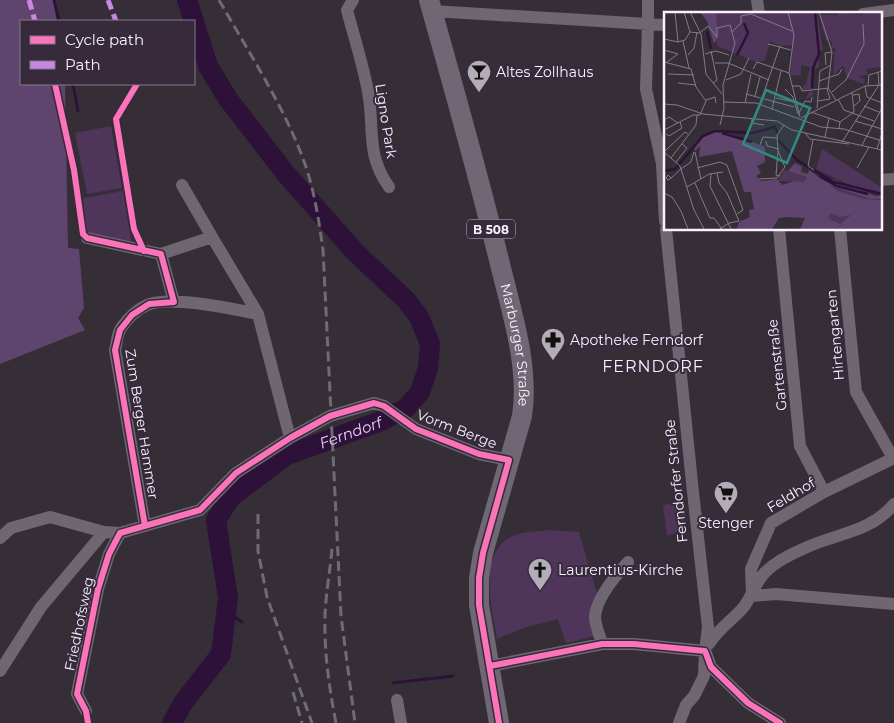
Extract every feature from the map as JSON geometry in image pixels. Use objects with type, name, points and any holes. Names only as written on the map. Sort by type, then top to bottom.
[{"type":"main road","name":"Marburger Straße","points":[[430,6],[483,195],[525,377],[525,401],[522,416],[483,553],[480,578],[479,604],[499,723]]},
{"type":"street","name":"Ligno Park","points":[[353,0],[347,10],[368,93],[371,142],[380,174],[389,187]]},
{"type":"street","points":[[648,0],[646,89],[662,164],[664,183]]},
{"type":"street","points":[[430,6],[664,25]]},
{"type":"street","points":[[878,12],[894,10]]},
{"type":"street","points":[[0,538],[11,528],[50,516],[104,532],[120,534],[200,510],[236,473],[290,438],[258,314],[182,185]]},
{"type":"street","name":"Ferndorfer Straße","points":[[666,230],[708,627],[704,676],[694,696],[686,705],[679,723]]},
{"type":"street","name":"Gartenstraße","points":[[779,230],[800,446],[824,492]]},
{"type":"street","name":"Hirtengarten","points":[[840,230],[856,392],[894,458]]},
{"type":"street","points":[[87,238],[161,254],[212,237]]},
{"type":"street","points":[[161,254],[174,302],[216,305],[258,314]]},
{"type":"street","name":"Zum Berger Hammer","points":[[146,526],[115,350],[120,330],[132,315],[149,304],[174,302]]},
{"type":"street","name":"Vorm Berge","points":[[290,438],[330,416],[374,403],[384,406],[416,429],[479,454],[509,460]]},
{"type":"street","name":"Feldhof","points":[[752,596],[751,569],[771,523],[824,492],[894,458]]},
{"type":"street","points":[[705,651],[716,632],[729,622],[752,596],[761,577],[774,565],[804,548],[865,527],[885,515],[894,504]]},
{"type":"street","name":"Friedhofsweg","points":[[0,671],[41,607],[104,532]]},
{"type":"street","name":"Friedhofsweg","points":[[86,711],[77,694],[98,589],[109,554],[120,534]]},
{"type":"street","points":[[602,644],[595,617],[602,597],[614,578],[628,562]]},
{"type":"street","points":[[752,596],[776,594],[894,604]]},
{"type":"street","points":[[490,666],[602,644],[634,644],[705,651]]},
{"type":"street","points":[[705,651],[711,667],[748,703],[780,723]]},
{"type":"street","points":[[396,700],[400,723]]},
{"type":"shaded area","points":[[0,0],[53,0],[57,20],[20,20],[20,85],[65,85],[68,248],[79,249],[84,308],[78,318],[85,330],[0,364]]},
{"type":"shaded area","points":[[111,126],[122,188],[87,194],[75,133]]},
{"type":"shaded area","points":[[123,191],[132,245],[90,235],[85,227],[83,198]]},
{"type":"shaded area","points":[[684,502],[687,529],[667,536],[663,505]]},
{"type":"shaded area","points":[[548,530],[579,532],[598,597],[595,636],[566,643],[558,619],[526,627],[497,639],[490,597],[491,567],[495,554],[502,544],[517,534]]},
{"type":"waterway","points":[[54,0],[59,20]]},
{"type":"waterway","name":"Ferndorf","points":[[187,0],[194,20]]},
{"type":"waterway","name":"Ferndorf","points":[[172,723],[183,703],[221,654],[228,598],[216,520],[231,497],[287,455],[381,421],[405,409],[420,392],[428,368],[430,344],[419,317],[406,300],[355,252],[286,174],[228,99],[208,66],[195,25]]},
{"type":"waterway","points":[[73,85],[78,111]]},
{"type":"waterway","points":[[227,612],[242,622]]},
{"type":"waterway","points":[[393,683],[453,676]]},
{"type":"railway","points":[[219,0],[278,103],[298,145],[312,187],[316,208],[323,250],[341,616],[355,723]]},
{"type":"railway","points":[[258,514],[258,551],[267,597],[312,723]]},
{"type":"railway","points":[[332,549],[326,598],[325,642],[336,723]]},
{"type":"railway","points":[[293,692],[302,723]]},
{"type":"marked path","points":[[29,0],[35,20]]},
{"type":"marked path","points":[[108,0],[116,20]]},
{"type":"cycle path","points":[[55,85],[74,170],[83,234],[87,238],[161,254],[174,302],[149,304],[132,315],[120,330],[115,350],[145,526]]},
{"type":"cycle path","points":[[136,85],[116,119],[134,229],[144,251]]},
{"type":"cycle path","points":[[88,723],[86,711],[77,694],[98,589],[109,554],[120,533],[200,510],[236,473],[290,438],[330,416],[374,403],[384,406],[416,429],[479,454],[509,460],[483,553],[479,578],[479,605],[499,723]]},
{"type":"cycle path","points":[[490,666],[602,644],[634,644],[705,651],[711,667],[748,703],[780,723]]},
{"type":"place","name":"Altes Zollhaus","points":[[479,93]]},
{"type":"place","name":"Apotheke Ferndorf","points":[[553,361]]},
{"type":"place","name":"Stenger","points":[[726,514]]},
{"type":"place","name":"Laurentius-Kirche","points":[[540,591]]},
{"type":"district","name":"FERNDORF","points":[[653,366]]}]
